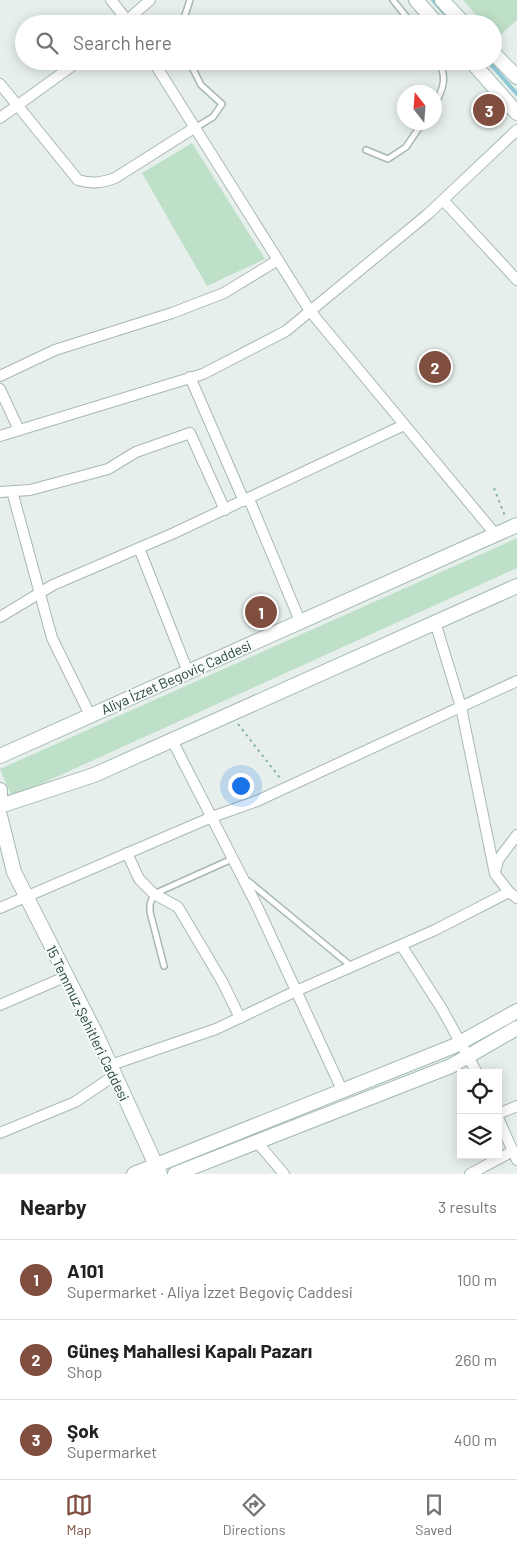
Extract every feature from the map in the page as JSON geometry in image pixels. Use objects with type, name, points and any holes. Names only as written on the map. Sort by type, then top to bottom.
[{"type":"main road","points":[[416,0],[429,15]]},
{"type":"main road","points":[[442,0],[456,15]]},
{"type":"main road","points":[[502,62],[517,77]]},
{"type":"main road","points":[[479,70],[517,113]]},
{"type":"main road","name":"Aliya İzzet Begoviç Caddesi","points":[[0,756],[496,535],[511,522]]},
{"type":"main road","points":[[0,806],[94,775],[517,586]]},
{"type":"main road","points":[[0,790],[0,800]]},
{"type":"main road","points":[[0,816],[14,872]]},
{"type":"main road","points":[[0,856],[14,872]]},
{"type":"main road","name":"15 Temmuz Şehitleri Caddesi","points":[[14,872],[24,896],[113,1070],[158,1169]]},
{"type":"main road","points":[[134,1174],[158,1169],[342,1090],[461,1042],[517,1011]]},
{"type":"main road","points":[[175,1174],[451,1066],[517,1028]]},
{"type":"street","points":[[111,0],[122,15]]},
{"type":"street","points":[[134,15],[150,0]]},
{"type":"street","points":[[0,118],[65,70]]},
{"type":"street","points":[[159,70],[310,312],[496,535]]},
{"type":"street","points":[[0,84],[78,180],[85,182],[100,183],[115,178],[194,128]]},
{"type":"street","points":[[0,436],[203,374],[286,331],[443,200],[517,130]]},
{"type":"street","points":[[443,200],[517,280]]},
{"type":"street","points":[[0,376],[55,350],[172,313],[224,293],[278,260]]},
{"type":"street","points":[[190,377],[300,621]]},
{"type":"street","points":[[0,389],[19,430]]},
{"type":"street","points":[[0,617],[53,585],[247,500],[404,425]]},
{"type":"street","points":[[0,492],[30,490],[108,469],[136,452],[190,433],[225,510]]},
{"type":"street","points":[[12,491],[52,638],[90,715]]},
{"type":"street","points":[[139,548],[188,672]]},
{"type":"street","points":[[0,1134],[75,1102],[113,1070],[216,1029],[296,991],[513,895],[495,874],[461,707],[435,622]]},
{"type":"street","points":[[0,908],[24,896],[212,817],[287,788],[517,682]]},
{"type":"street","points":[[172,740],[233,858],[342,1090]]},
{"type":"street","points":[[495,874],[498,860],[517,835]]},
{"type":"street","points":[[128,853],[139,879],[154,894],[178,907],[223,983],[240,1018]]},
{"type":"street","points":[[401,944],[469,1055],[475,1069]]},
{"type":"street","points":[[0,1005],[66,976]]},
{"type":"street","points":[[502,1112],[517,1106]]},
{"type":"street","points":[[470,1174],[515,1156],[502,1127]]},
{"type":"street","points":[[257,1142],[284,1174]]},
{"type":"lane","points":[[185,15],[190,0]]},
{"type":"lane","points":[[393,0],[405,15]]},
{"type":"lane","points":[[194,70],[201,85],[222,104],[213,117],[194,128]]},
{"type":"lane","points":[[442,92],[444,89],[443,70]]},
{"type":"lane","points":[[366,150],[388,159],[406,147],[418,130]]},
{"type":"lane","points":[[164,966],[150,912],[150,904],[154,894],[233,858]]},
{"type":"lane","points":[[242,877],[352,966]]},
{"type":"path","points":[[494,488],[511,522]]},
{"type":"path","points":[[230,714],[287,788]]},
{"type":"green space","points":[[463,0],[517,0],[517,20],[502,34],[502,15],[476,15]]},
{"type":"green space","points":[[192,143],[265,259],[207,286],[142,173]]},
{"type":"green space","points":[[517,538],[517,568],[12,797],[0,769]]},
{"type":"waterway","points":[[433,0],[446,15]]},
{"type":"waterway","points":[[496,70],[517,94]]},
{"type":"place","name":"Şok","points":[[489,110]]},
{"type":"place","name":"Güneş Mahallesi Kapalı Pazarı","points":[[435,367]]},
{"type":"place","name":"A101","points":[[261,612]]}]
